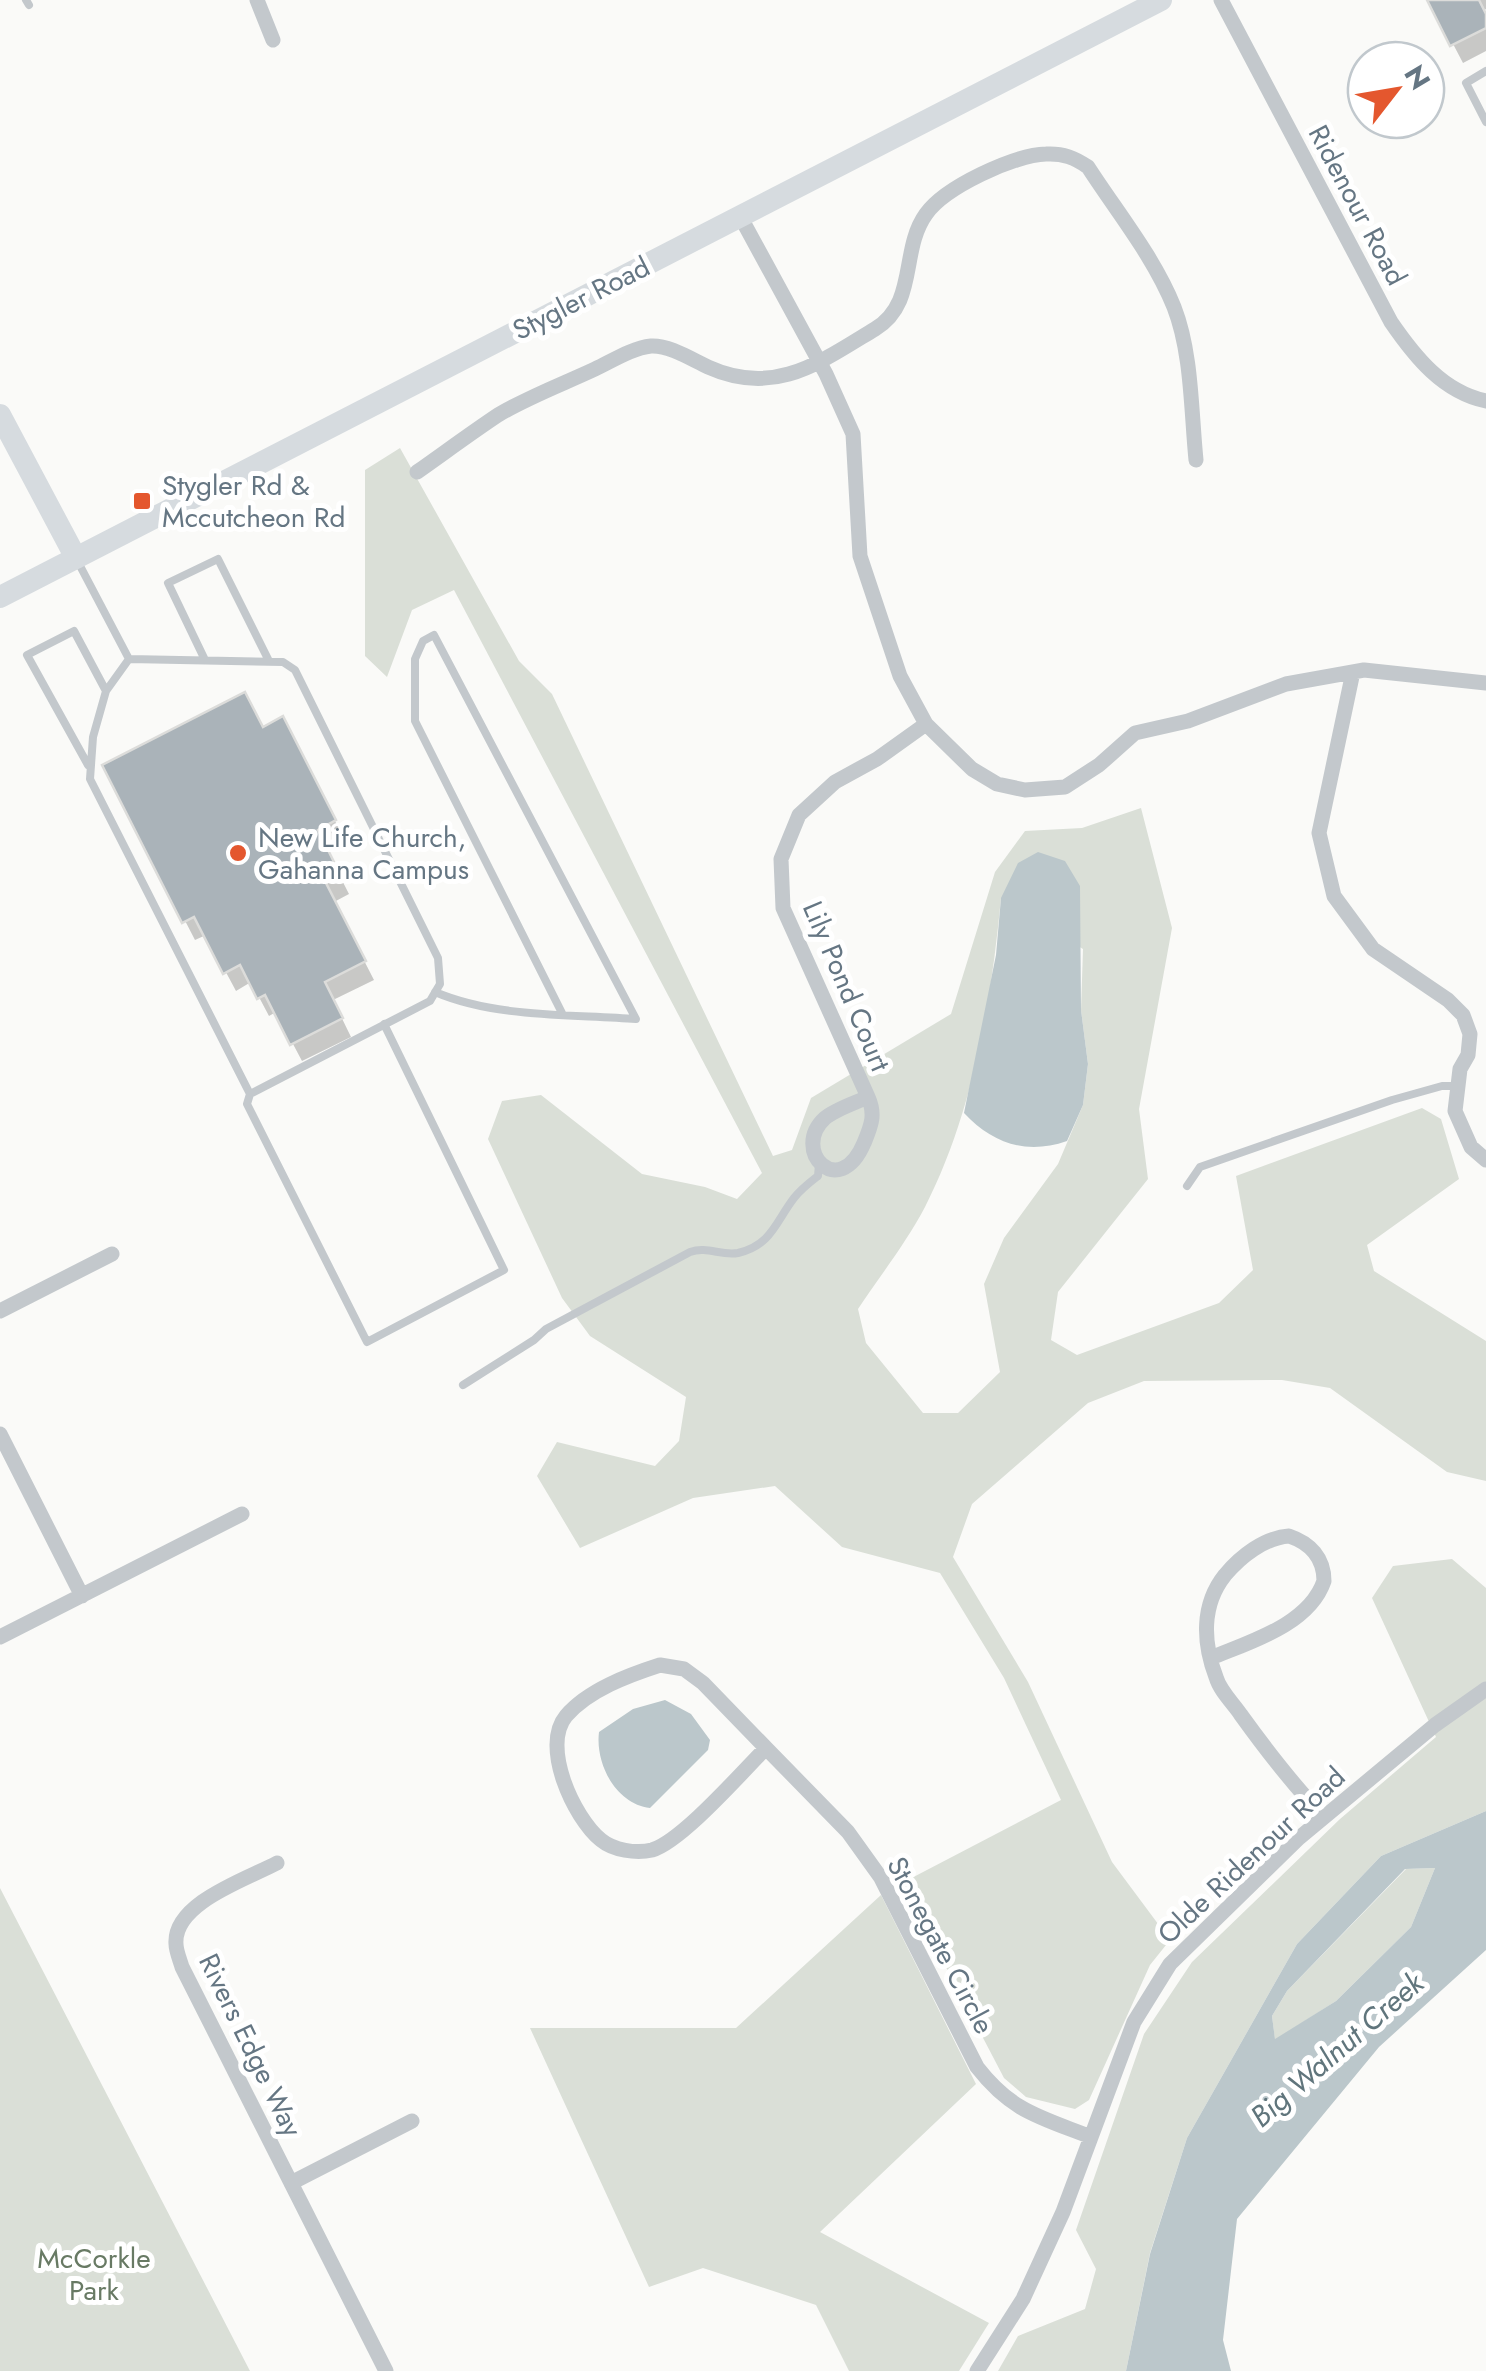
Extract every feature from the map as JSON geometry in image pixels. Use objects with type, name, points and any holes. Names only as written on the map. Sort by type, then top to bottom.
[{"type":"main road","name":"Stygler Road","points":[[0,597],[1162,0]]},
{"type":"main road","points":[[0,415],[76,558]]},
{"type":"street","points":[[257,0],[273,40]]},
{"type":"street","name":"Ridenour Road","points":[[1221,0],[1391,322],[1414,354],[1442,381],[1486,401]]},
{"type":"street","points":[[417,472],[501,414],[629,353],[652,346],[730,377],[755,381],[820,362],[884,324],[898,307],[918,230],[925,214],[940,199],[990,170],[1044,154],[1072,156],[1088,167],[1156,271],[1174,308],[1184,348],[1196,460]]},
{"type":"street","points":[[740,216],[820,362],[852,434],[860,556],[900,676],[926,724],[972,768],[996,784],[1025,790],[1065,786],[1099,765],[1135,733],[1188,721],[1286,684],[1353,672],[1486,683]]},
{"type":"street","points":[[1353,672],[1319,833],[1334,896],[1373,949],[1448,1000],[1463,1015],[1470,1034],[1468,1055],[1460,1069],[1455,1111],[1471,1147],[1486,1160]]},
{"type":"street","name":"Lily Pond Court","points":[[868,1098],[824,1119],[813,1137],[812,1151],[819,1164],[831,1170],[845,1169],[856,1160],[874,1110],[784,908],[781,859],[799,814],[835,782],[926,724]]},
{"type":"street","points":[[0,1312],[112,1254]]},
{"type":"street","points":[[0,1434],[82,1596]]},
{"type":"street","points":[[0,1637],[242,1514]]},
{"type":"street","points":[[1211,1658],[1288,1622],[1306,1608],[1324,1581],[1321,1562],[1310,1546],[1289,1536],[1255,1548],[1232,1568],[1214,1592],[1206,1620],[1211,1658],[1216,1681],[1288,1780],[1324,1817]]},
{"type":"street","name":"Stonegate Circle","points":[[766,1748],[674,1837],[652,1850],[626,1851],[602,1841],[585,1822],[561,1774],[555,1746],[564,1718],[586,1699],[638,1672],[660,1665],[684,1669],[704,1683],[848,1832],[881,1878],[976,2066],[998,2093],[1026,2112],[1091,2138]]},
{"type":"street","name":"Olde Ridenour Road","points":[[977,2371],[1022,2299],[1063,2212],[1134,2022],[1170,1964],[1324,1817],[1435,1725],[1486,1689]]},
{"type":"street","name":"Rivers Edge Way","points":[[277,1864],[201,1902],[183,1918],[175,1941],[182,1967],[386,2371]]},
{"type":"street","name":"Rivers Edge Way","points":[[290,2183],[412,2122]]},
{"type":"lane","points":[[1486,72],[1466,84],[1486,122]]},
{"type":"lane","points":[[76,558],[130,659]]},
{"type":"lane","points":[[205,660],[168,583],[218,558],[269,662]]},
{"type":"lane","points":[[89,768],[27,655],[74,632],[106,691]]},
{"type":"lane","points":[[435,992],[466,1005],[636,1020],[434,635],[423,641],[415,659],[415,721],[562,1013]]},
{"type":"lane","points":[[130,659],[283,662],[295,670],[438,958],[440,984],[430,1000],[250,1094]]},
{"type":"lane","points":[[130,659],[106,691],[93,737],[90,779],[250,1094],[248,1104],[367,1342],[504,1270],[384,1024]]},
{"type":"lane","points":[[1188,1186],[1200,1167],[1392,1100],[1442,1086],[1458,1086]]},
{"type":"lane","points":[[462,1385],[546,1329],[690,1252],[701,1248],[740,1252],[765,1240],[800,1190],[818,1176],[819,1164]]},
{"type":"green space","points":[[400,448],[519,661],[552,694],[773,1156],[792,1150],[811,1098],[951,1014],[995,872],[1025,831],[1082,828],[1141,808],[1172,928],[1139,1109],[1148,1179],[1058,1292],[1051,1340],[1077,1355],[1219,1303],[1253,1270],[1236,1176],[1422,1108],[1441,1119],[1459,1179],[1367,1245],[1374,1271],[1486,1341],[1486,1481],[1447,1472],[1330,1388],[1282,1380],[1144,1381],[1088,1403],[972,1504],[953,1557],[1028,1682],[1112,1862],[1170,1940],[1150,1965],[1089,2100],[1075,2109],[1026,2097],[1004,2078],[902,1883],[1061,1800],[1004,1678],[940,1573],[842,1547],[775,1486],[693,1498],[580,1548],[537,1476],[557,1442],[655,1466],[679,1441],[686,1397],[590,1336],[562,1298],[488,1139],[502,1101],[541,1095],[642,1174],[705,1187],[737,1199],[762,1173],[454,590],[412,610],[387,677],[365,656],[365,470]],"holes":[[[1001,898],[1083,949],[1081,1010],[1088,1064],[1083,1105],[1058,1164],[1004,1238],[984,1284],[1000,1372],[958,1413],[923,1413],[866,1343],[858,1309],[918,1220],[956,1134],[985,1017]]]},
{"type":"green space","points":[[1452,1559],[1486,1588],[1486,1811],[1381,1856],[1297,1944],[1187,2138],[1150,2253],[1126,2371],[998,2371],[1018,2336],[1085,2309],[1096,2269],[1076,2230],[1144,2034],[1192,1962],[1340,1819],[1436,1737],[1372,1598],[1393,1566]]},
{"type":"green space","points":[[1435,1868],[1411,1927],[1336,2001],[1275,2040],[1272,2016],[1287,1991],[1406,1869]]},
{"type":"green space","name":"McCorkle Park","points":[[0,1888],[250,2371],[0,2371]]},
{"type":"green space","points":[[881,1895],[976,2084],[820,2232],[989,2323],[959,2371],[849,2371],[816,2305],[703,2268],[649,2287],[530,2028],[736,2028]]},
{"type":"water","points":[[1038,852],[1065,861],[1080,886],[1081,1010],[1088,1064],[1083,1105],[1067,1141],[1038,1147],[999,1139],[964,1113],[996,955],[1001,898],[1018,863]]},
{"type":"water","points":[[665,1700],[691,1714],[710,1740],[708,1750],[650,1808],[627,1799],[610,1780],[600,1757],[599,1732],[633,1709]]},
{"type":"water","name":"Big Walnut Creek","points":[[1486,1811],[1486,1950],[1379,2047],[1237,2219],[1223,2340],[1231,2371],[1126,2371],[1150,2254],[1187,2138],[1297,1944],[1381,1856]],"holes":[[[1435,1868],[1411,1927],[1336,2001],[1275,2039],[1272,2016],[1287,1991],[1405,1869]]]},
{"type":"building","points":[[1427,0],[1479,0],[1486,14],[1486,28],[1450,46]]},
{"type":"building","name":"New Life Church, Gahanna Campus","points":[[245,692],[263,727],[283,716],[336,820],[318,830],[341,876],[326,883],[366,961],[325,982],[343,1018],[290,1045],[265,995],[257,999],[240,965],[223,974],[194,917],[182,923],[102,765]]},
{"type":"place","name":"Stygler Rd & Mccutcheon Rd","points":[[142,501]]},
{"type":"place","name":"New Life Church, Gahanna Campus","points":[[238,853]]}]
